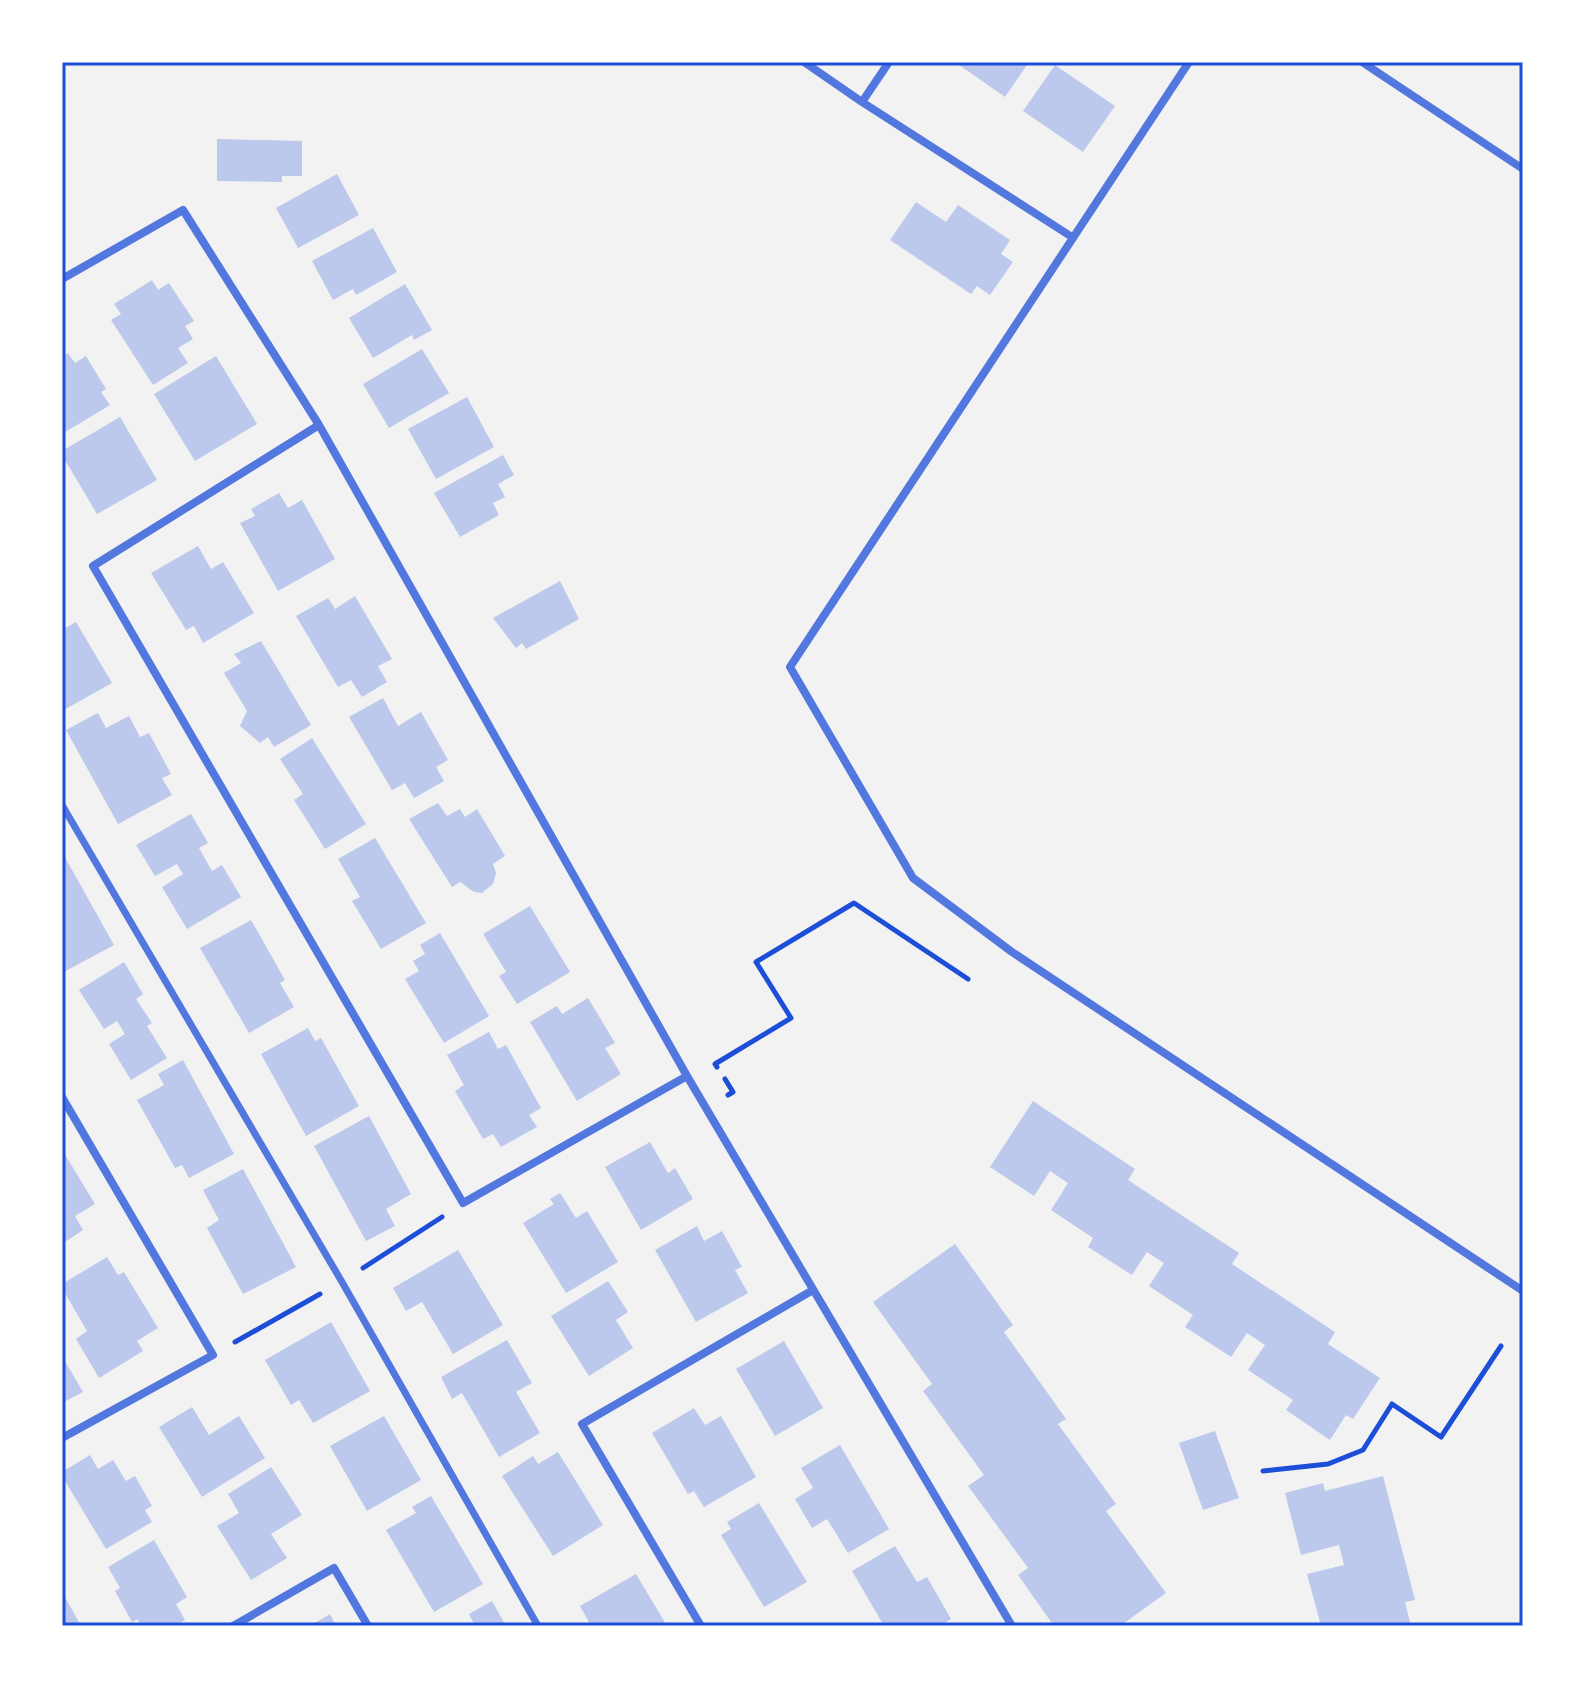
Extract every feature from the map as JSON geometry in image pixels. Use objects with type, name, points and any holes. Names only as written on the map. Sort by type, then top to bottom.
[{"type":"street","points":[[804,62],[1072,237]]},
{"type":"street","points":[[862,102],[889,62]]},
{"type":"street","points":[[1189,62],[790,667],[913,878],[1012,952],[1523,1291]]},
{"type":"street","points":[[1362,62],[1523,169]]},
{"type":"street","points":[[62,279],[183,210],[319,425],[687,1076],[1012,1626]]},
{"type":"street","points":[[319,425],[93,566],[463,1203],[687,1076]]},
{"type":"street","points":[[62,805],[342,1282],[538,1626]]},
{"type":"street","points":[[62,1097],[213,1355],[62,1438]]},
{"type":"street","points":[[701,1626],[582,1424],[813,1290]]},
{"type":"street","points":[[233,1626],[334,1568],[368,1626]]},
{"type":"path","points":[[723,1060],[791,1018],[756,962],[854,903],[968,979]]},
{"type":"path","points":[[1263,1471],[1328,1464],[1363,1450],[1392,1404],[1441,1437],[1501,1346]]},
{"type":"building","points":[[955,62],[1029,62],[1005,97]]},
{"type":"building","points":[[1055,65],[1115,106],[1083,152],[1023,111]]},
{"type":"building","points":[[217,139],[302,141],[302,176],[282,176],[282,182],[217,181]]},
{"type":"building","points":[[337,174],[359,215],[298,248],[276,208]]},
{"type":"building","points":[[916,202],[946,222],[958,205],[1010,240],[1001,254],[1013,262],[990,295],[977,286],[971,294],[890,240]]},
{"type":"building","points":[[373,228],[397,272],[356,295],[353,289],[333,300],[312,261]]},
{"type":"building","points":[[152,280],[158,290],[169,283],[194,321],[185,326],[193,339],[178,348],[188,363],[153,385],[111,320],[121,314],[114,304]]},
{"type":"building","points":[[405,284],[432,330],[414,340],[412,335],[373,358],[349,318]]},
{"type":"building","points":[[422,349],[449,393],[389,428],[363,384]]},
{"type":"building","points":[[68,353],[75,363],[86,356],[106,389],[101,392],[110,405],[62,434],[62,357]]},
{"type":"building","points":[[216,356],[257,424],[195,461],[154,394]]},
{"type":"building","points":[[467,397],[494,447],[436,479],[408,429]]},
{"type":"building","points":[[120,417],[157,480],[97,514],[62,451]]},
{"type":"building","points":[[503,455],[514,475],[498,484],[505,497],[493,503],[499,515],[460,537],[434,493]]},
{"type":"building","points":[[279,493],[288,508],[302,500],[335,559],[278,591],[240,523],[255,516],[251,509]]},
{"type":"building","points":[[198,546],[211,569],[223,562],[254,613],[203,643],[194,626],[186,630],[151,573]]},
{"type":"building","points":[[560,581],[579,619],[526,649],[522,643],[516,648],[493,618]]},
{"type":"building","points":[[355,596],[392,659],[378,666],[387,682],[362,697],[351,680],[338,687],[296,616],[328,598],[335,609]]},
{"type":"building","points":[[76,622],[112,683],[62,711],[62,630]]},
{"type":"building","points":[[261,641],[311,725],[274,747],[268,737],[260,743],[240,726],[247,711],[224,673],[241,663],[234,654]]},
{"type":"building","points":[[383,698],[398,726],[421,712],[448,760],[436,767],[444,781],[414,798],[405,783],[392,790],[349,717]]},
{"type":"building","points":[[98,713],[106,728],[129,716],[140,737],[149,733],[171,774],[162,778],[172,795],[118,824],[66,730]]},
{"type":"building","points":[[312,738],[366,824],[325,849],[294,800],[303,794],[280,759]]},
{"type":"building","points":[[438,803],[447,816],[460,809],[465,817],[477,809],[505,856],[493,864],[496,873],[493,884],[482,893],[474,892],[460,882],[452,887],[409,819]]},
{"type":"building","points":[[191,814],[208,843],[199,848],[212,871],[222,865],[241,897],[187,929],[162,887],[183,874],[177,864],[155,876],[136,845]]},
{"type":"building","points":[[375,838],[426,923],[381,949],[352,901],[360,897],[338,859]]},
{"type":"building","points":[[62,852],[114,945],[62,973]]},
{"type":"building","points":[[530,906],[570,972],[517,1004],[499,976],[506,972],[483,934]]},
{"type":"building","points":[[251,920],[285,980],[280,983],[294,1007],[249,1033],[200,948]]},
{"type":"building","points":[[440,933],[489,1016],[444,1043],[405,979],[419,971],[413,961],[425,954],[420,945]]},
{"type":"building","points":[[124,962],[143,994],[136,999],[152,1023],[147,1026],[167,1058],[131,1080],[109,1044],[125,1034],[117,1021],[104,1029],[79,990]]},
{"type":"building","points":[[588,998],[615,1043],[605,1048],[621,1074],[577,1101],[530,1022],[557,1006],[562,1014]]},
{"type":"building","points":[[308,1028],[315,1041],[321,1038],[359,1106],[306,1136],[261,1054]]},
{"type":"building","points":[[489,1032],[498,1049],[506,1045],[541,1108],[529,1115],[537,1127],[501,1147],[493,1134],[483,1139],[455,1091],[464,1085],[447,1055]]},
{"type":"building","points":[[183,1060],[234,1154],[189,1178],[182,1165],[175,1168],[137,1100],[164,1085],[158,1074]]},
{"type":"building","points":[[1033,1101],[1135,1169],[1128,1180],[1239,1253],[1232,1264],[1335,1332],[1328,1344],[1380,1378],[1353,1419],[1346,1415],[1330,1440],[1286,1410],[1293,1400],[1248,1370],[1265,1345],[1247,1333],[1231,1357],[1185,1327],[1193,1315],[1149,1286],[1164,1263],[1147,1252],[1132,1275],[1088,1247],[1093,1238],[1051,1210],[1068,1183],[1050,1171],[1034,1196],[990,1167]]},
{"type":"building","points":[[369,1116],[411,1194],[386,1209],[395,1226],[366,1241],[314,1146]]},
{"type":"building","points":[[650,1142],[668,1173],[675,1168],[693,1199],[641,1230],[605,1167]]},
{"type":"building","points":[[64,1153],[95,1204],[75,1216],[83,1230],[62,1244],[62,1155]]},
{"type":"building","points":[[243,1169],[296,1267],[243,1294],[207,1228],[219,1220],[203,1190]]},
{"type":"building","points":[[560,1193],[576,1218],[587,1211],[618,1262],[566,1293],[523,1223],[554,1204],[550,1199]]},
{"type":"building","points":[[697,1226],[704,1241],[722,1231],[742,1267],[735,1270],[748,1293],[696,1322],[655,1250]]},
{"type":"building","points":[[955,1244],[1013,1325],[1004,1332],[1066,1419],[1058,1424],[1116,1504],[1106,1511],[1166,1593],[1120,1626],[1054,1626],[1018,1575],[1028,1568],[968,1486],[984,1475],[923,1391],[932,1384],[873,1302]]},
{"type":"building","points":[[458,1250],[503,1325],[453,1354],[422,1302],[406,1311],[393,1288]]},
{"type":"building","points":[[107,1257],[118,1275],[124,1272],[158,1328],[137,1341],[143,1351],[99,1378],[76,1339],[87,1331],[62,1284]]},
{"type":"building","points":[[608,1281],[628,1312],[616,1320],[633,1348],[589,1376],[551,1316]]},
{"type":"building","points":[[331,1322],[370,1391],[313,1423],[299,1400],[291,1405],[265,1360]]},
{"type":"building","points":[[507,1340],[532,1383],[516,1392],[540,1433],[499,1457],[462,1393],[452,1399],[441,1377]]},
{"type":"building","points":[[784,1341],[823,1408],[775,1436],[736,1369]]},
{"type":"building","points":[[62,1356],[83,1392],[62,1403]]},
{"type":"building","points":[[192,1407],[209,1435],[239,1416],[265,1458],[202,1497],[159,1427]]},
{"type":"building","points":[[694,1408],[705,1425],[721,1416],[756,1477],[704,1507],[694,1491],[688,1494],[652,1433]]},
{"type":"building","points":[[384,1416],[421,1480],[367,1511],[330,1446]]},
{"type":"building","points":[[1215,1431],[1239,1498],[1203,1510],[1179,1443]]},
{"type":"building","points":[[840,1445],[889,1529],[848,1553],[827,1519],[812,1528],[795,1499],[813,1488],[801,1468]]},
{"type":"building","points":[[558,1452],[603,1525],[553,1556],[502,1476],[533,1456],[538,1464]]},
{"type":"building","points":[[90,1455],[98,1469],[113,1460],[126,1481],[135,1476],[152,1506],[145,1510],[152,1522],[106,1549],[62,1476],[62,1472]]},
{"type":"building","points":[[271,1467],[302,1515],[271,1534],[287,1558],[251,1580],[217,1526],[239,1513],[228,1494]]},
{"type":"building","points":[[1383,1476],[1415,1600],[1405,1602],[1411,1626],[1321,1626],[1307,1574],[1344,1565],[1339,1545],[1301,1555],[1285,1493],[1323,1483],[1325,1491]]},
{"type":"building","points":[[431,1496],[483,1584],[434,1612],[386,1530],[416,1513],[412,1507]]},
{"type":"building","points":[[759,1503],[807,1582],[764,1607],[721,1535],[731,1529],[727,1522]]},
{"type":"building","points":[[154,1540],[187,1597],[176,1604],[185,1620],[174,1626],[142,1626],[137,1619],[132,1622],[115,1591],[120,1588],[108,1567]]},
{"type":"building","points":[[895,1546],[917,1582],[927,1577],[951,1619],[940,1626],[884,1626],[852,1571]]},
{"type":"building","points":[[636,1574],[667,1626],[591,1626],[580,1606]]},
{"type":"building","points":[[65,1597],[81,1626],[62,1626],[62,1598]]},
{"type":"building","points":[[492,1601],[506,1626],[475,1626],[469,1614]]},
{"type":"building","points":[[330,1614],[336,1626],[314,1626],[313,1624]]}]
